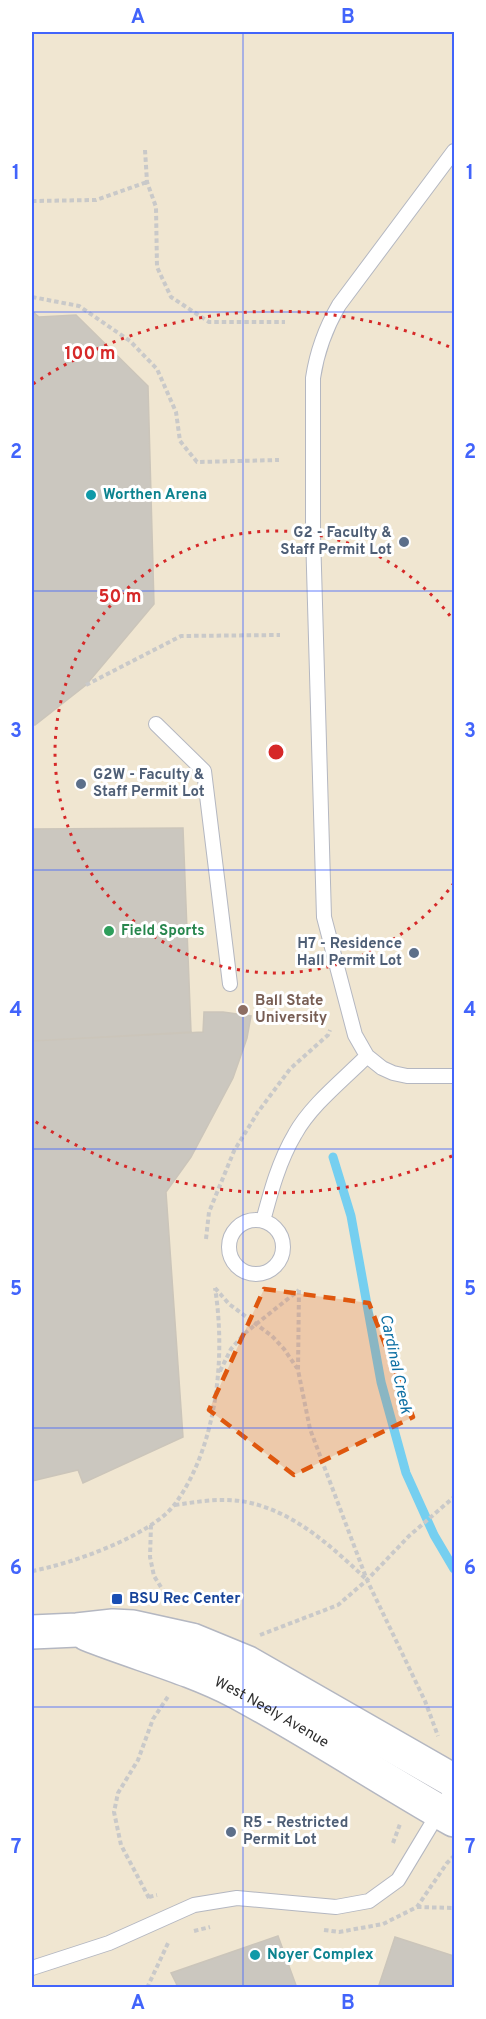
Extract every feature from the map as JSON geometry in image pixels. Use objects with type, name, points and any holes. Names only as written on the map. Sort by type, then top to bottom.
[{"type":"street","name":"West Neely Avenue","points":[[32,1632],[113,1626],[133,1627],[192,1640],[248,1663],[454,1781]]},
{"type":"street","name":"West Neely Avenue","points":[[77,1630],[182,1667],[236,1692],[450,1806]]},
{"type":"lane","points":[[454,151],[339,305],[316,353],[313,378],[313,534],[324,916],[355,1035],[367,1056],[382,1068],[393,1073],[407,1076],[454,1076]]},
{"type":"lane","points":[[156,724],[204,771],[230,984]]},
{"type":"lane","points":[[263,1221],[276,1176],[295,1133],[323,1099],[367,1056]]},
{"type":"lane","points":[[32,1968],[109,1943],[194,1905],[237,1898],[336,1907],[369,1901],[398,1880],[450,1806]]},
{"type":"path","points":[[145,150],[147,182],[156,207],[158,267],[171,297],[209,322],[285,322]]},
{"type":"path","points":[[32,201],[96,200],[147,182]]},
{"type":"path","points":[[32,297],[79,306],[130,341],[157,369],[176,412],[180,441],[197,462],[279,460]]},
{"type":"path","points":[[86,685],[182,636],[280,635]]},
{"type":"path","points":[[206,1239],[209,1212],[234,1151],[258,1112],[290,1070],[328,1035],[330,1030]]},
{"type":"path","points":[[32,1571],[93,1554],[151,1525],[174,1505],[194,1473],[202,1454],[219,1372],[218,1309],[214,1288],[229,1304],[272,1336],[298,1370]]},
{"type":"path","points":[[219,1372],[231,1349],[245,1333],[299,1290],[298,1370],[310,1429],[367,1580],[425,1701],[441,1744]]},
{"type":"path","points":[[252,1637],[338,1605],[367,1580],[409,1536],[454,1497]]},
{"type":"path","points":[[174,1505],[239,1501],[271,1509],[302,1525],[367,1580]]},
{"type":"path","points":[[151,1525],[150,1557],[154,1576],[174,1609]]},
{"type":"path","points":[[157,1920],[149,1897],[121,1845],[114,1812],[118,1793],[138,1760],[153,1719],[170,1694]]},
{"type":"path","points":[[391,1850],[402,1818]]},
{"type":"path","points":[[149,1897],[159,1895]]},
{"type":"path","points":[[417,1907],[454,1908]]},
{"type":"highlighted area","points":[[264,1289],[369,1303],[413,1417],[294,1475],[209,1410]]},
{"type":"shaded area","name":"Ball State University","points":[[32,32],[454,32],[454,1987],[32,1987]]},
{"type":"building","name":"Worthen Arena","points":[[32,311],[39,317],[76,315],[148,386],[154,604],[86,685],[35,725],[32,725]]},
{"type":"building","name":"Field Sports","points":[[183,828],[191,1032],[32,1041],[32,829]]},
{"type":"building","points":[[204,1012],[251,1016],[247,1038],[233,1078],[191,1157],[166,1192],[183,1437],[83,1483],[78,1470],[32,1481],[32,1041],[203,1032]]},
{"type":"building","name":"Noyer Complex","points":[[278,1936],[297,1988],[171,1988],[177,1985],[171,1973]]},
{"type":"building","name":"Noyer Complex","points":[[395,1937],[454,1956],[454,1988],[386,1988],[379,1985]]},
{"type":"waterway","name":"Cardinal Creek","points":[[333,1157],[351,1216],[381,1382],[406,1473],[434,1535],[454,1569]]},
{"type":"place","name":"Worthen Arena","points":[[91,495]]},
{"type":"place","name":"G2 - Faculty & Staff Permit Lot","points":[[404,542]]},
{"type":"place","name":"G2W - Faculty & Staff Permit Lot","points":[[81,784]]},
{"type":"place","name":"Field Sports","points":[[109,931]]},
{"type":"place","name":"H7 - Residence Hall Permit Lot","points":[[414,953]]},
{"type":"place","name":"Ball State University","points":[[243,1010]]},
{"type":"place","name":"BSU Rec Center","points":[[117,1599]]},
{"type":"place","name":"R5 - Restricted Permit Lot","points":[[231,1832]]},
{"type":"place","name":"Noyer Complex","points":[[255,1955]]}]
